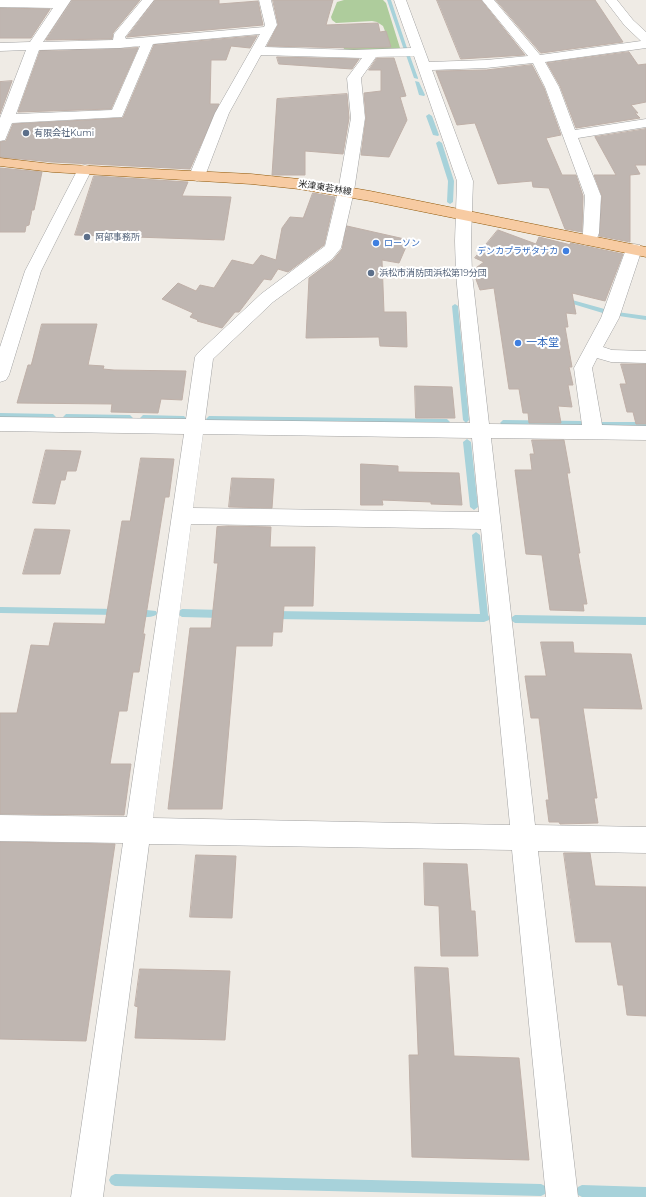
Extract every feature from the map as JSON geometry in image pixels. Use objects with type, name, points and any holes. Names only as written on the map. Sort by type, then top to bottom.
[{"type":"main road","name":"米津東若林線","points":[[0,162],[85,170],[275,181],[346,191],[640,250]]},
{"type":"street","points":[[120,44],[119,37],[148,0]]},
{"type":"street","points":[[197,176],[222,113],[272,25],[265,0]]},
{"type":"street","points":[[400,0],[463,172],[466,190],[463,249],[464,274],[562,1197]]},
{"type":"street","points":[[488,0],[538,59],[552,87],[593,196],[591,233],[589,240]]},
{"type":"street","points":[[611,0],[628,24],[646,39]]},
{"type":"street","points":[[0,3],[64,2]]},
{"type":"street","points":[[0,137],[34,46],[64,2]]},
{"type":"street","points":[[0,47],[120,44],[260,30],[268,31]]},
{"type":"street","points":[[7,119],[117,114],[147,45],[146,41]]},
{"type":"street","points":[[424,66],[486,64],[538,59],[646,44]]},
{"type":"street","points":[[257,52],[370,54],[419,52]]},
{"type":"street","points":[[87,1197],[204,357],[267,298],[330,252],[334,244],[346,191],[358,118],[354,78],[370,54]]},
{"type":"street","points":[[570,135],[646,123]]},
{"type":"street","points":[[0,375],[33,271],[85,170]]},
{"type":"street","points":[[593,432],[583,368],[610,318],[640,250]]},
{"type":"street","points":[[593,350],[611,356],[646,356]]},
{"type":"street","points":[[0,424],[646,433]]},
{"type":"street","points":[[181,516],[490,521]]},
{"type":"street","points":[[0,828],[646,840]]},
{"type":"green space","points":[[344,0],[383,0],[386,3],[400,48],[396,50],[347,51],[344,49],[343,46],[385,31],[383,26],[372,21],[336,23],[331,17],[337,2]]},
{"type":"building","points":[[72,0],[140,0],[113,33],[112,39],[46,40]]},
{"type":"building","points":[[155,0],[219,0],[219,4],[258,1],[263,25],[127,37]]},
{"type":"building","points":[[273,0],[333,0],[326,25],[378,23],[380,32],[386,31],[391,47],[354,48],[267,46],[278,25]]},
{"type":"building","points":[[437,0],[481,0],[525,55],[461,59]]},
{"type":"building","points":[[496,0],[595,0],[623,42],[541,53]]},
{"type":"building","points":[[0,8],[50,9],[31,38],[0,38]]},
{"type":"building","points":[[257,36],[250,48],[231,46],[226,60],[211,60],[210,104],[219,104],[190,169],[52,162],[0,157],[0,142],[6,141],[13,124],[123,118],[154,45]]},
{"type":"building","points":[[138,48],[111,109],[18,112],[40,51]]},
{"type":"building","points":[[629,52],[638,65],[646,64],[646,102],[631,105],[638,113],[635,113],[640,118],[576,128],[560,86],[547,63]]},
{"type":"building","points":[[277,57],[359,59],[352,69],[279,64]]},
{"type":"building","points":[[377,58],[394,58],[406,96],[400,97],[407,120],[389,157],[361,155],[366,118],[364,93],[381,91],[381,70],[369,70]]},
{"type":"building","points":[[532,65],[544,88],[561,135],[546,138],[562,175],[576,175],[583,196],[582,232],[565,229],[549,188],[533,187],[532,181],[498,184],[475,123],[457,125],[436,71],[486,70]]},
{"type":"building","points":[[12,81],[0,114],[0,82]]},
{"type":"building","points":[[347,94],[349,118],[343,154],[305,151],[305,175],[272,175],[277,99]]},
{"type":"building","points":[[646,129],[646,165],[635,165],[640,174],[630,175],[630,242],[599,236],[602,196],[594,175],[616,175],[595,137]]},
{"type":"building","points":[[0,168],[42,172],[34,210],[32,210],[29,225],[26,226],[25,232],[0,232]]},
{"type":"building","points":[[94,176],[188,182],[182,196],[231,197],[224,240],[75,235]]},
{"type":"building","points":[[313,193],[335,197],[324,245],[288,272],[278,269],[271,280],[264,279],[239,312],[235,312],[222,328],[197,321],[198,320],[190,317],[193,313],[162,299],[178,283],[196,291],[200,285],[214,288],[232,260],[253,265],[261,255],[276,260],[282,228],[290,217],[303,218]]},
{"type":"building","points":[[347,226],[409,240],[399,263],[382,260],[384,312],[406,312],[407,347],[380,346],[379,337],[306,338],[309,278],[333,260],[342,249]]},
{"type":"building","points":[[498,230],[536,244],[539,237],[571,245],[570,243],[623,254],[605,301],[572,293],[576,314],[566,313],[568,327],[565,327],[572,367],[569,367],[573,385],[568,385],[572,407],[558,406],[561,423],[529,423],[528,413],[523,413],[519,389],[509,389],[494,288],[480,290],[473,270],[484,262],[475,258]]},
{"type":"building","points":[[42,324],[97,324],[88,365],[104,366],[103,369],[114,370],[186,371],[182,400],[161,399],[158,413],[111,412],[112,404],[17,403],[28,365],[31,365]]},
{"type":"building","points":[[621,364],[646,364],[646,424],[636,424],[633,412],[627,412],[620,384],[626,384]]},
{"type":"building","points":[[415,386],[452,387],[455,418],[416,418]]},
{"type":"building","points":[[532,440],[564,440],[570,473],[567,473],[580,553],[578,553],[587,604],[583,604],[584,611],[550,610],[542,555],[526,554],[515,470],[532,470],[530,454],[534,454]]},
{"type":"building","points":[[46,450],[81,451],[76,471],[67,471],[65,480],[61,480],[55,504],[33,503]]},
{"type":"building","points":[[141,458],[174,459],[169,497],[165,497],[143,634],[145,634],[139,672],[133,672],[127,711],[119,711],[110,764],[131,764],[124,815],[0,814],[0,713],[17,713],[31,645],[49,646],[54,623],[105,624],[122,521],[130,521]]},
{"type":"building","points":[[361,464],[398,466],[398,472],[459,473],[462,505],[382,500],[383,505],[361,505]]},
{"type":"building","points":[[232,478],[274,479],[272,508],[229,507]]},
{"type":"building","points":[[217,527],[271,527],[270,547],[315,547],[313,606],[284,606],[282,632],[273,632],[272,646],[236,646],[222,809],[168,809],[190,628],[211,628],[218,563],[214,563]]},
{"type":"building","points":[[35,529],[70,530],[60,574],[23,574]]},
{"type":"building","points":[[541,642],[573,642],[574,653],[631,654],[642,709],[583,708],[597,798],[594,798],[598,823],[560,824],[559,822],[549,822],[546,800],[549,800],[539,718],[531,718],[525,676],[546,676]]},
{"type":"building","points":[[0,842],[115,844],[86,1041],[0,1039]]},
{"type":"building","points":[[564,853],[590,853],[595,886],[646,887],[646,1016],[627,1015],[623,985],[618,985],[611,942],[576,942]]},
{"type":"building","points":[[196,855],[236,856],[232,918],[190,917]]},
{"type":"building","points":[[424,863],[467,864],[471,911],[475,911],[478,956],[441,956],[439,906],[425,905]]},
{"type":"building","points":[[415,967],[448,968],[454,1056],[519,1058],[529,1160],[412,1157],[409,1055],[418,1055]]},
{"type":"building","points":[[140,969],[230,971],[225,1040],[135,1038],[138,1007],[135,1006]]},
{"type":"waterway","points":[[389,0],[406,50]]},
{"type":"waterway","points":[[408,56],[416,78]]},
{"type":"waterway","points":[[417,82],[422,95]]},
{"type":"waterway","points":[[425,103],[426,108]]},
{"type":"waterway","points":[[429,116],[436,135]]},
{"type":"waterway","points":[[439,143],[451,181],[450,202]]},
{"type":"waterway","points":[[565,300],[606,312]]},
{"type":"waterway","points":[[455,306],[466,420]]},
{"type":"waterway","points":[[619,314],[646,318]]},
{"type":"waterway","points":[[0,416],[53,417]]},
{"type":"waterway","points":[[66,417],[130,418]]},
{"type":"waterway","points":[[143,418],[184,419]]},
{"type":"waterway","points":[[209,419],[447,422]]},
{"type":"waterway","points":[[503,423],[582,424]]},
{"type":"waterway","points":[[600,425],[646,425]]},
{"type":"waterway","points":[[467,442],[474,507]]},
{"type":"waterway","points":[[476,535],[484,618]]},
{"type":"waterway","points":[[0,610],[117,612]]},
{"type":"waterway","points":[[137,613],[153,613]]},
{"type":"waterway","points":[[182,613],[223,614]]},
{"type":"waterway","points":[[273,615],[484,618]]},
{"type":"waterway","points":[[515,619],[646,621]]},
{"type":"waterway","points":[[115,1180],[541,1190]]},
{"type":"waterway","points":[[582,1191],[646,1193]]},
{"type":"place","name":"有限会社Kumi","points":[[26,133]]},
{"type":"place","name":"阿部事務所","points":[[87,237]]},
{"type":"place","name":"ローソン","points":[[376,243]]},
{"type":"place","name":"デンカプラザタナカ","points":[[566,251]]},
{"type":"place","name":"浜松市消防団浜松第19分団","points":[[371,273]]},
{"type":"place","name":"一本堂","points":[[518,343]]}]
